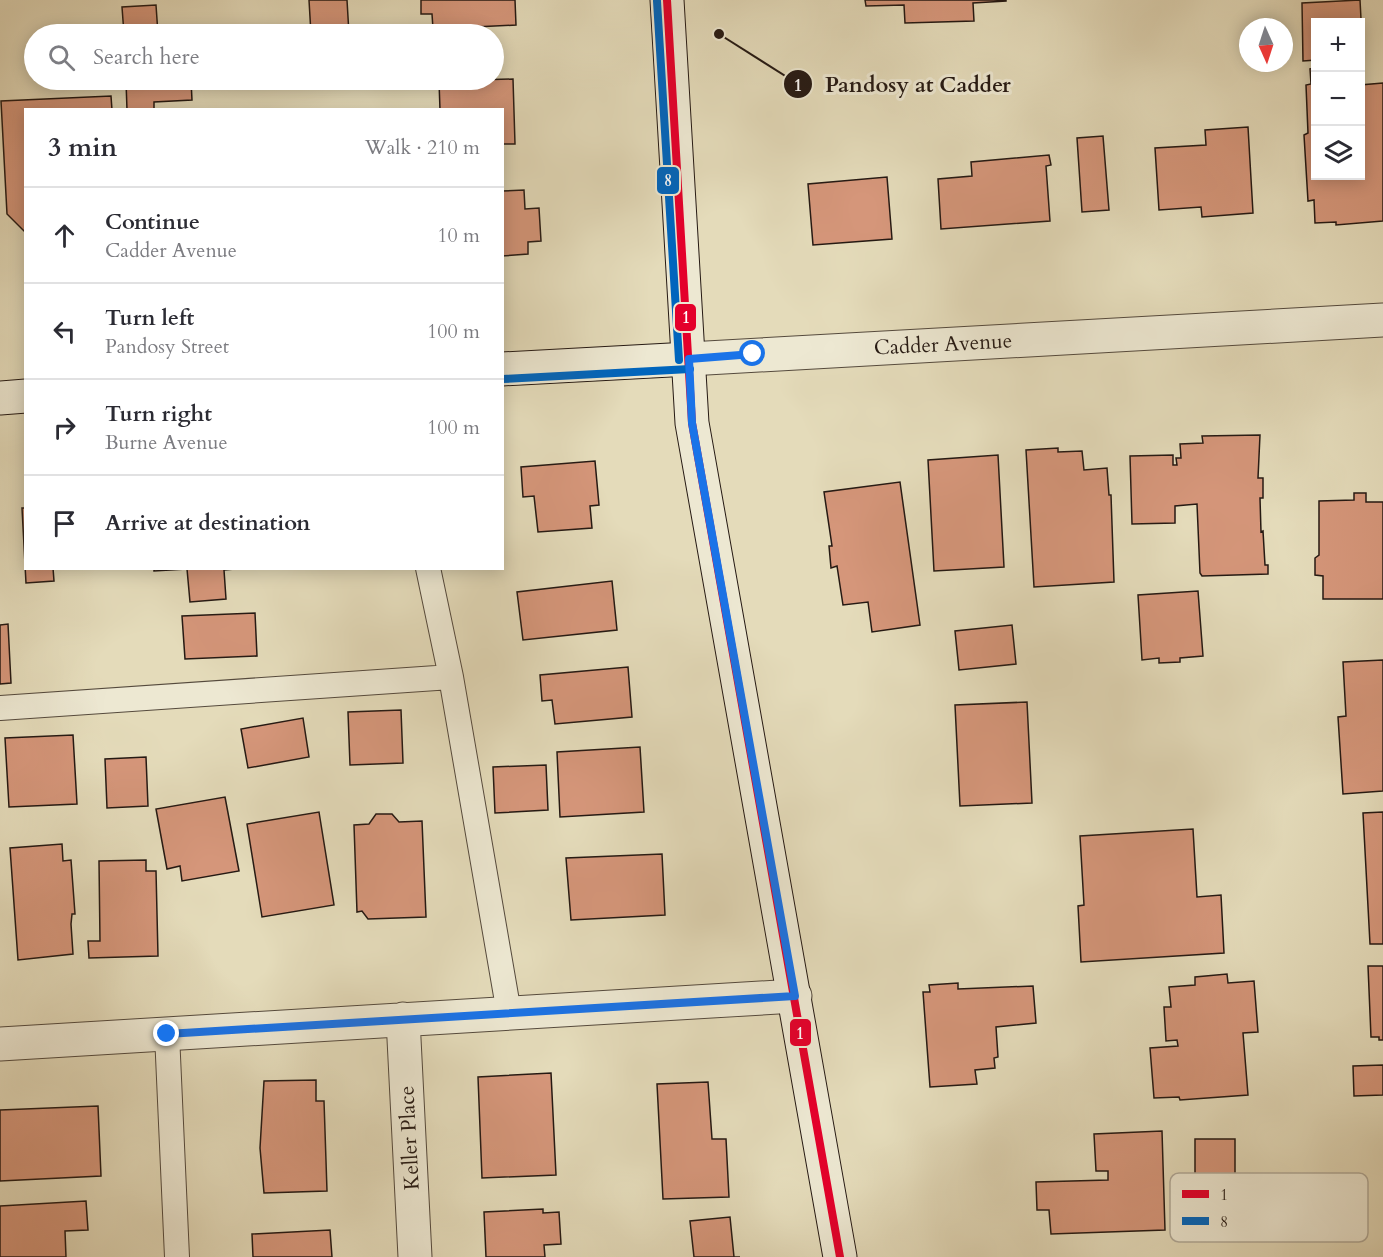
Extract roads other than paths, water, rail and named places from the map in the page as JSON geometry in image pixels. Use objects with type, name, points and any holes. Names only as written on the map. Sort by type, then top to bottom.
[{"type":"street","points":[[667,0],[692,423],[840,1257]]},
{"type":"street","name":"Cadder Avenue","points":[[504,369],[1383,320]]},
{"type":"street","points":[[0,398],[24,396]]},
{"type":"street","points":[[0,1044],[795,996]]},
{"type":"street","name":"Keller Place","points":[[403,1019],[415,1257]]},
{"type":"lane","points":[[428,570],[451,677],[509,1013]]},
{"type":"lane","points":[[0,708],[451,677]]},
{"type":"lane","points":[[167,1034],[177,1257]]},
{"type":"place","name":"Pandosy at Cadder","points":[[719,34]]}]
